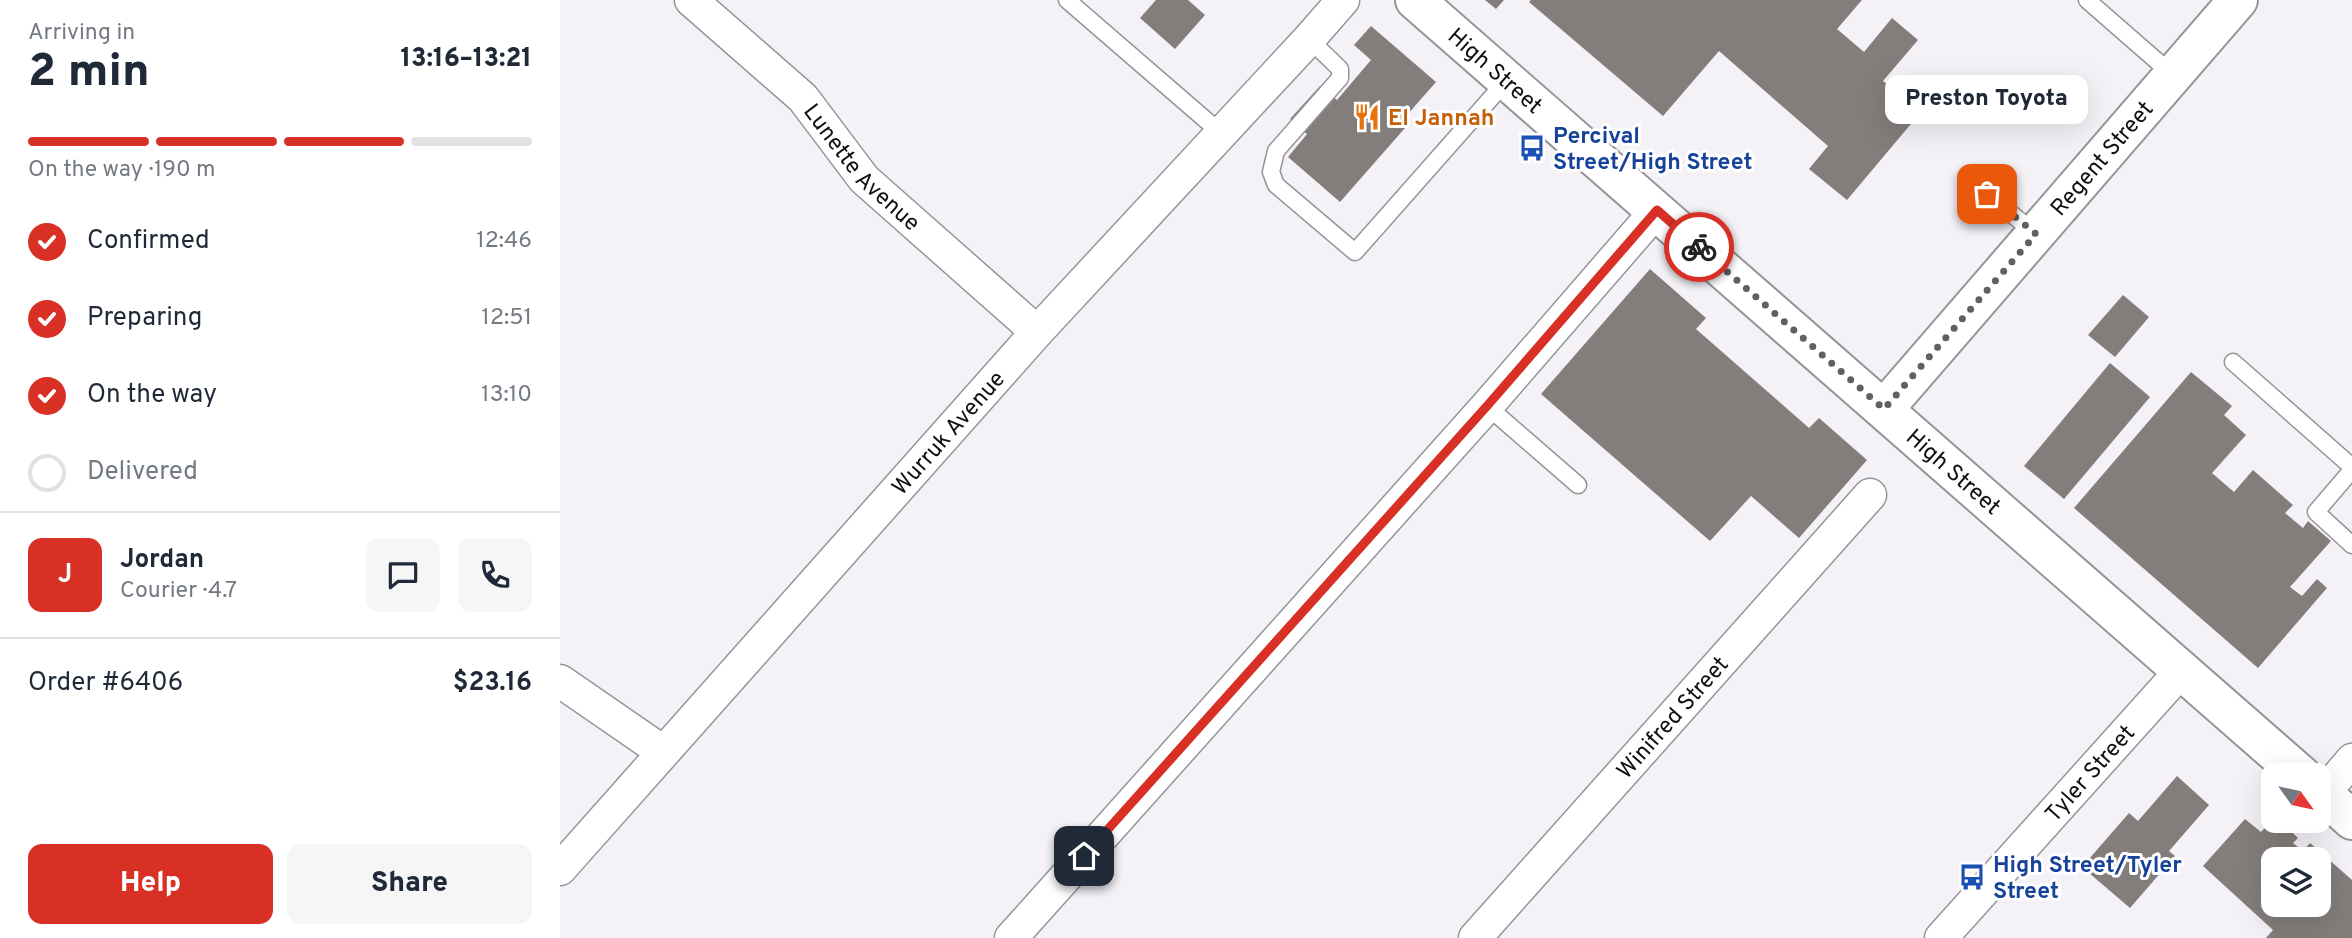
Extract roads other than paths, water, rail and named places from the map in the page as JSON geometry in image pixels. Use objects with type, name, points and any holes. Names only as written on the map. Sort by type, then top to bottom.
[{"type":"main road","name":"High Street","points":[[1415,0],[2287,763]]},
{"type":"main road","name":"Regent Street","points":[[1884,409],[2238,0]]},
{"type":"main road","name":"High Street","points":[[2331,801],[2352,820]]},
{"type":"street","name":"Lunette Avenue","points":[[691,0],[803,99],[864,179],[1037,331]]},
{"type":"street","name":"Wurruk Avenue","points":[[560,869],[1037,331],[1309,40],[1343,0]]},
{"type":"street","points":[[1011,938],[1487,406],[1657,210]]},
{"type":"street","name":"Winifred Street","points":[[1475,938],[1870,495]]},
{"type":"street","name":"Tyler Street","points":[[1941,938],[2181,671]]},
{"type":"street","points":[[560,681],[663,752]]},
{"type":"street","points":[[2331,774],[2352,760]]},
{"type":"lane","points":[[1068,0],[1222,134]]},
{"type":"lane","points":[[2087,0],[2173,75]]},
{"type":"lane","points":[[1309,40],[1340,69],[1340,78],[1276,151],[1271,173],[1276,185],[1355,252],[1507,80]]},
{"type":"lane","points":[[1987,194],[2036,234]]},
{"type":"lane","points":[[2233,362],[2352,468],[2316,512],[2352,545]]},
{"type":"lane","points":[[1487,406],[1578,485]]},
{"type":"place","name":"El Jannah","points":[[1367,117]]},
{"type":"place","name":"Percival Street/High Street","points":[[1532,148]]},
{"type":"place","name":"Preston Toyota","points":[[1987,194]]},
{"type":"place","name":"High Street/Tyler Street","points":[[1972,877]]}]
